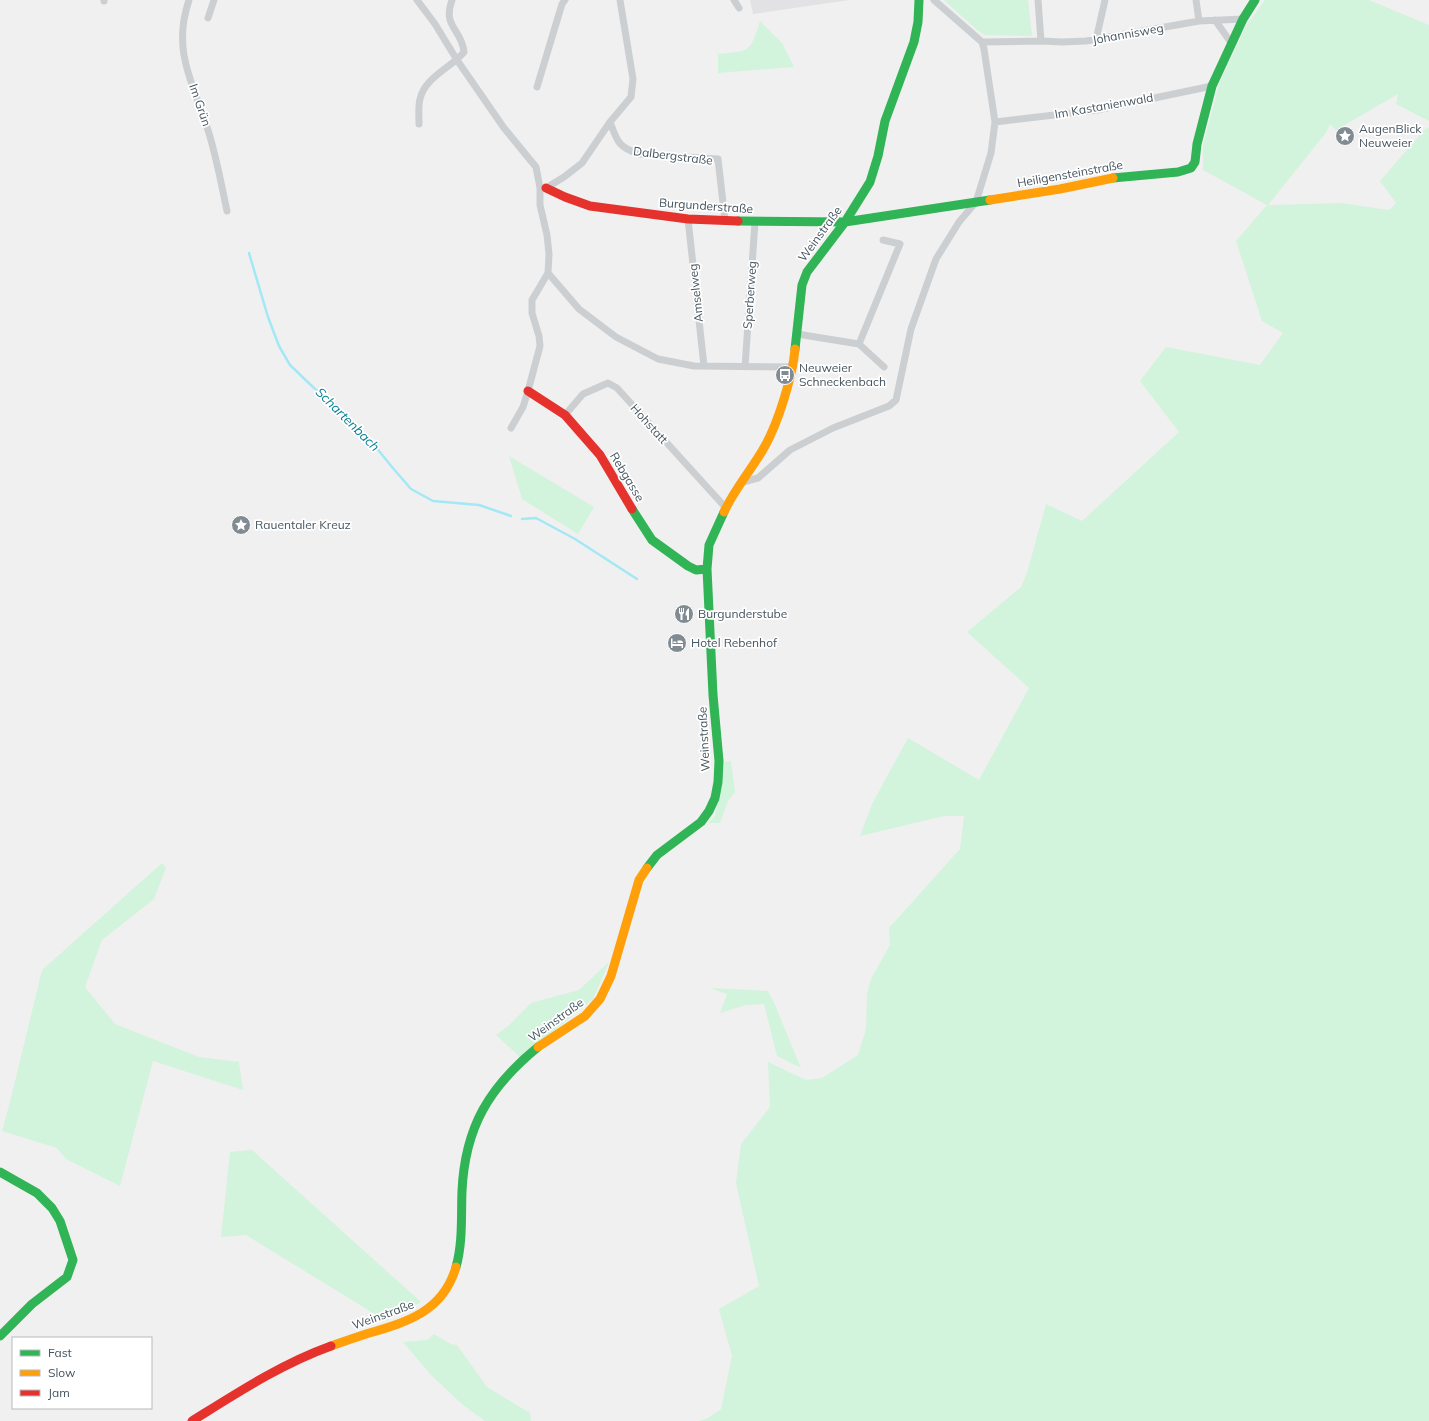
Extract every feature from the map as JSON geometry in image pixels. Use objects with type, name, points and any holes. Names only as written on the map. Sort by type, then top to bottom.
[{"type":"main road","name":"Weinstraße","points":[[192,1421],[262,1378],[293,1361],[325,1347],[405,1322],[426,1312],[440,1299],[450,1285],[456,1270],[460,1250],[462,1190],[465,1164],[472,1132],[486,1103],[504,1077],[526,1057],[552,1037],[578,1022],[594,1007],[606,991],[639,880],[658,855],[701,822],[709,811],[715,798],[718,782],[719,761],[713,694],[707,569],[709,545],[726,508],[766,445],[778,416],[793,367],[798,334],[802,285],[807,272],[845,222],[870,182],[878,156],[885,121],[914,42],[919,16],[920,0]]},
{"type":"main road","name":"Heiligensteinstraße","points":[[845,222],[1060,189],[1108,178],[1178,172],[1191,168],[1195,162],[1197,144],[1212,86],[1243,19],[1255,0]]},
{"type":"main road","name":"Burgunderstraße","points":[[543,188],[590,206],[688,220],[845,222]]},
{"type":"main road","name":"Rebgasse","points":[[528,391],[565,415],[600,455],[652,540],[688,566],[696,570],[707,569]]},
{"type":"main road","points":[[0,1172],[37,1193],[52,1208],[60,1221],[73,1260],[67,1277],[32,1304],[0,1336]]},
{"type":"street","name":"Im Grün","points":[[189,0],[184,14],[182,38],[184,60],[208,128],[228,211]]},
{"type":"street","points":[[208,18],[214,0]]},
{"type":"street","points":[[417,0],[435,24],[504,128],[536,167],[543,188],[540,205],[547,235],[549,254],[548,273],[532,300],[532,313],[539,336],[540,346],[528,391],[512,428]]},
{"type":"street","points":[[419,124],[420,99],[424,90],[431,80],[458,60],[464,52],[463,44],[450,21],[448,12],[452,0]]},
{"type":"street","points":[[536,87],[562,4],[565,0]]},
{"type":"street","points":[[543,188],[564,178],[582,163],[610,122],[631,97],[633,79],[620,0]]},
{"type":"street","points":[[734,0],[738,8]]},
{"type":"street","points":[[743,482],[758,478],[790,450],[833,428],[889,406],[896,400],[911,329],[936,259],[959,222],[976,202],[990,153],[995,122],[984,49],[982,42],[934,0]]},
{"type":"street","points":[[1038,0],[1041,41]]},
{"type":"street","points":[[1096,40],[1105,0]]},
{"type":"street","points":[[1196,0],[1199,21]]},
{"type":"street","name":"Johannisweg","points":[[982,42],[1062,42],[1096,40],[1199,21],[1243,19]]},
{"type":"street","points":[[1215,20],[1232,44]]},
{"type":"street","name":"Im Kastanienwald","points":[[995,122],[1097,110],[1212,86]]},
{"type":"street","name":"Dalbergstraße","points":[[610,122],[617,141],[627,150],[639,154],[718,159],[726,220]]},
{"type":"street","name":"Amselweg","points":[[688,220],[704,366]]},
{"type":"street","name":"Sperberweg","points":[[745,368],[755,222]]},
{"type":"street","points":[[859,344],[900,244],[883,240]]},
{"type":"street","points":[[548,273],[580,309],[616,337],[658,359],[694,366],[745,368],[793,367]]},
{"type":"street","points":[[798,334],[859,344],[884,367]]},
{"type":"street","name":"Hohstatt","points":[[565,415],[583,394],[608,383],[617,388],[726,508]]},
{"type":"shaded area","points":[[750,0],[849,0],[753,14]]},
{"type":"green space","points":[[944,0],[1028,0],[1032,36],[985,35],[977,30]]},
{"type":"green space","points":[[1265,0],[1369,0],[1429,25],[1429,121],[1396,104],[1398,94],[1336,130],[1330,124],[1325,134],[1268,205],[1341,203],[1389,210],[1396,203],[1380,181],[1425,129],[1429,128],[1429,1421],[699,1421],[708,1418],[721,1409],[732,1356],[719,1309],[759,1286],[736,1183],[741,1144],[770,1107],[768,1062],[806,1080],[822,1078],[858,1055],[866,1029],[867,994],[871,979],[890,945],[889,928],[960,849],[964,816],[944,816],[860,836],[872,804],[908,738],[979,780],[1029,688],[967,632],[1021,587],[1027,573],[1046,504],[1082,521],[1179,432],[1140,381],[1166,347],[1260,365],[1283,333],[1262,321],[1236,241],[1267,205],[1203,170],[1203,145],[1219,84],[1246,26]]},
{"type":"green space","points":[[760,21],[782,43],[794,67],[718,73],[718,54],[743,51],[751,45]]},
{"type":"green space","points":[[509,456],[594,507],[578,534],[522,499]]},
{"type":"green space","points":[[731,761],[735,792],[728,801],[720,823],[708,823],[715,816],[724,762]]},
{"type":"green space","points":[[162,863],[166,868],[154,899],[102,940],[85,987],[115,1024],[199,1057],[239,1062],[243,1090],[153,1061],[120,1186],[66,1159],[57,1148],[2,1131],[42,970]]},
{"type":"green space","points":[[609,962],[593,999],[521,1058],[496,1035],[508,1026],[531,1003],[579,990]]},
{"type":"green space","points":[[710,988],[768,991],[801,1068],[777,1056],[764,1004],[746,1005],[720,1013],[727,994]]},
{"type":"green space","points":[[252,1150],[421,1302],[386,1321],[246,1235],[221,1237],[230,1152]]},
{"type":"green space","points":[[434,1334],[451,1344],[457,1345],[487,1387],[530,1413],[531,1421],[485,1421],[463,1405],[431,1375],[403,1342],[427,1340]]},
{"type":"waterway","name":"Schartenbach","points":[[249,253],[268,317],[279,346],[290,365],[314,388],[339,407],[370,440],[411,489],[433,501],[479,505],[511,516]]},
{"type":"waterway","name":"Schartenbach","points":[[522,519],[536,518],[575,539],[637,579]]},
{"type":"traffic: fast","points":[[795,349],[802,285],[807,272],[845,222],[870,182],[878,156],[885,121],[914,42],[918,22],[919,0]]},
{"type":"traffic: fast","points":[[1113,178],[1178,172],[1191,168],[1195,162],[1197,144],[1212,86],[1243,19],[1255,0]]},
{"type":"traffic: fast","points":[[738,221],[845,222],[990,200]]},
{"type":"traffic: fast","points":[[632,509],[652,540],[688,566],[696,570],[707,569]]},
{"type":"traffic: fast","points":[[647,868],[657,855],[701,822],[709,811],[715,798],[718,782],[719,761],[713,695],[707,569],[709,545],[724,512]]},
{"type":"traffic: fast","points":[[456,1267],[461,1239],[464,1168],[468,1147],[474,1128],[493,1093],[506,1077],[538,1047]]},
{"type":"traffic: fast","points":[[0,1172],[37,1193],[52,1208],[60,1221],[73,1260],[67,1277],[32,1304],[0,1336]]},
{"type":"traffic: slow","points":[[990,200],[1060,189],[1113,178]]},
{"type":"traffic: slow","points":[[724,512],[733,495],[760,454],[775,425],[788,385],[795,349]]},
{"type":"traffic: slow","points":[[538,1047],[585,1016],[600,999],[611,976],[639,880],[647,868]]},
{"type":"traffic: slow","points":[[331,1346],[396,1325],[422,1313],[433,1305],[442,1295],[450,1282],[456,1267]]},
{"type":"traffic: jam","points":[[546,188],[590,206],[688,219],[738,221]]},
{"type":"traffic: jam","points":[[528,391],[565,415],[600,455],[632,509]]},
{"type":"traffic: jam","points":[[192,1421],[277,1370],[331,1346]]},
{"type":"place","name":"AugenBlick Neuweier","points":[[1345,136]]},
{"type":"place","name":"Neuweier Schneckenbach","points":[[785,375]]},
{"type":"place","name":"Rauentaler Kreuz","points":[[241,525]]},
{"type":"place","name":"Burgunderstube","points":[[684,614]]},
{"type":"place","name":"Hotel Rebenhof","points":[[677,643]]}]
